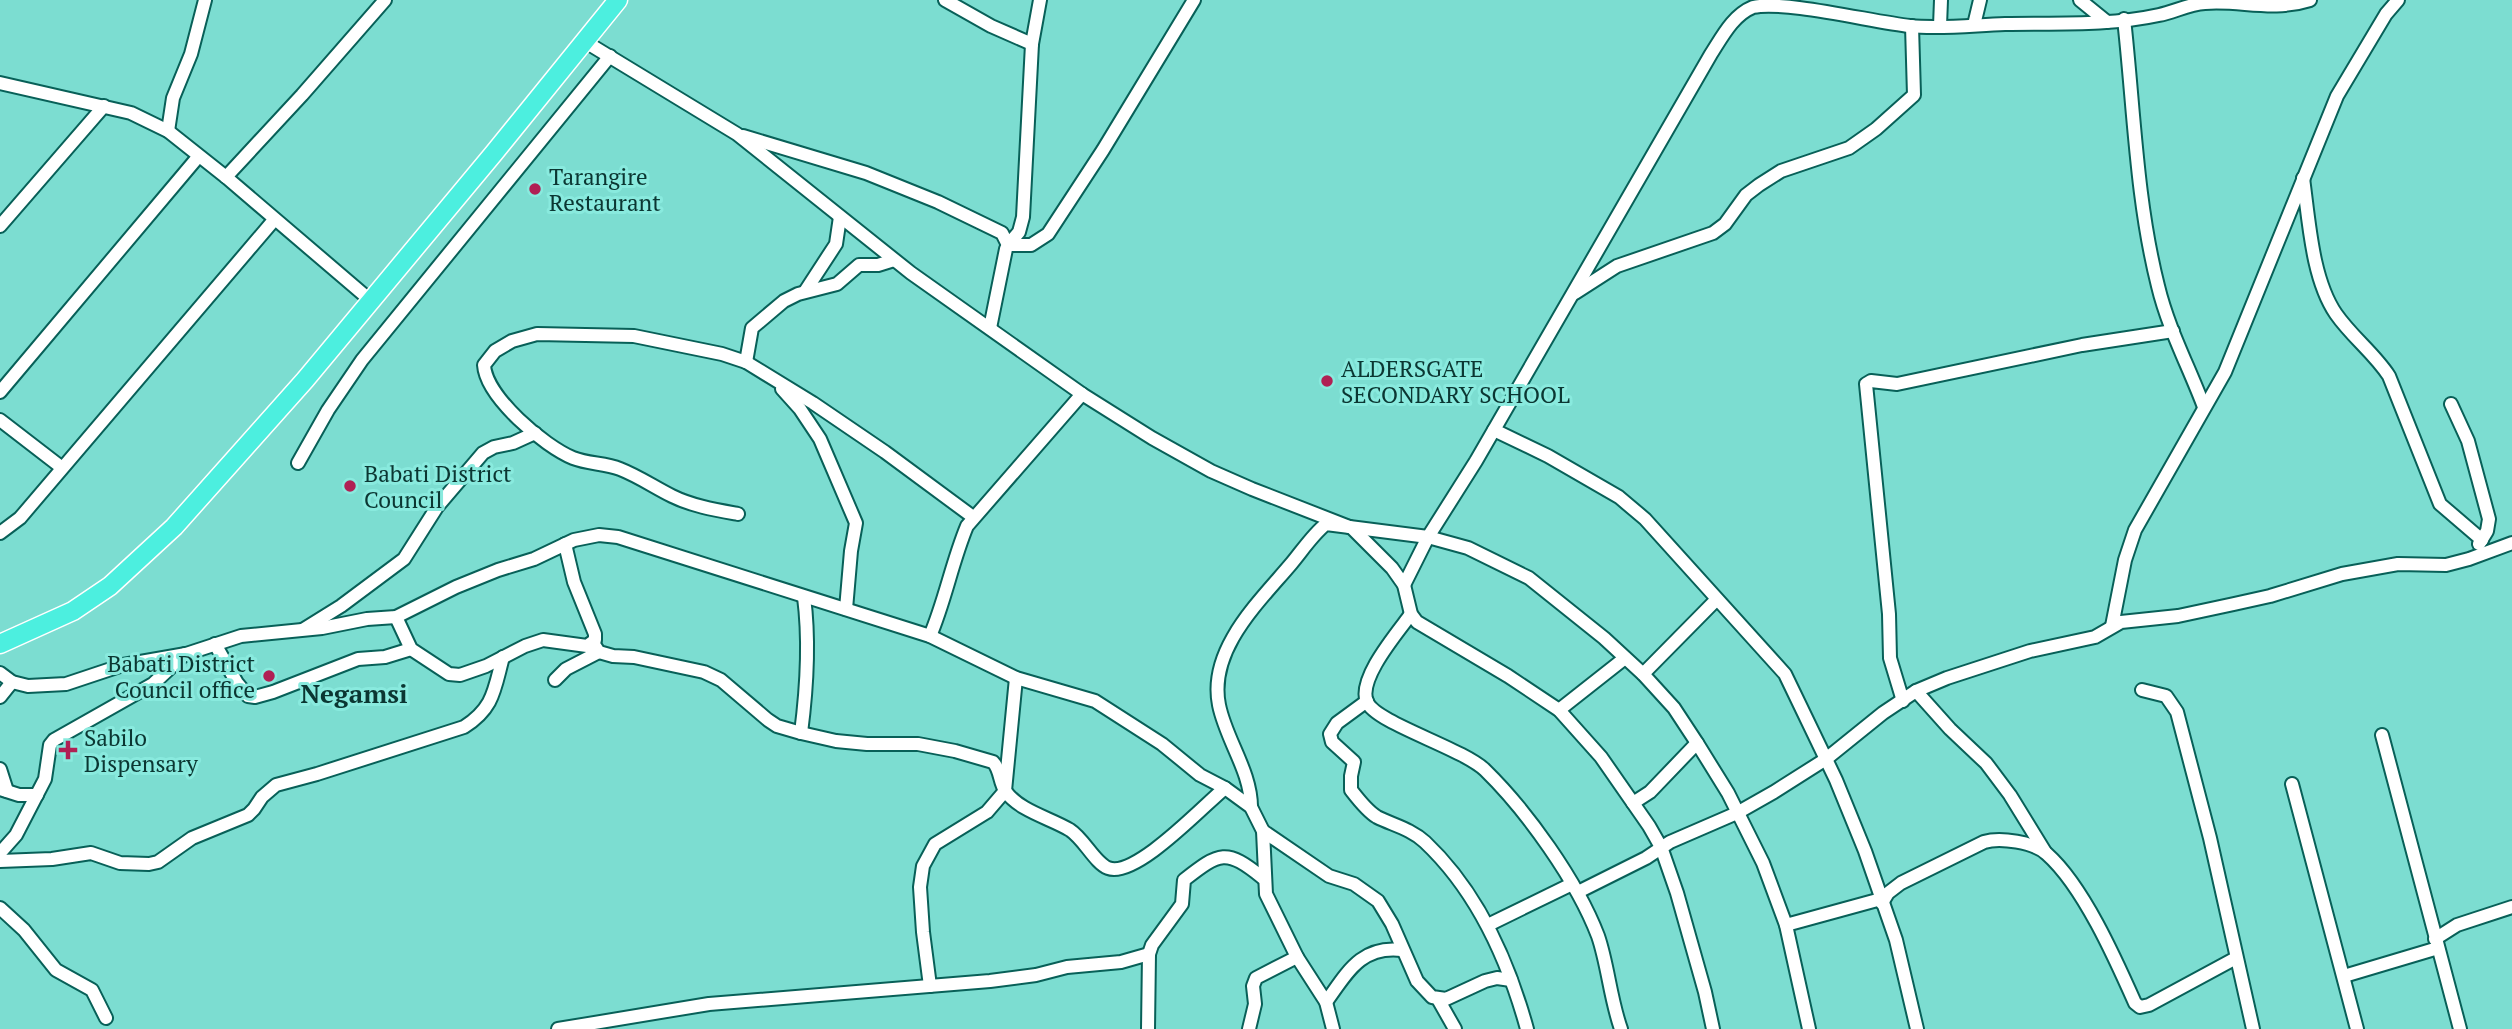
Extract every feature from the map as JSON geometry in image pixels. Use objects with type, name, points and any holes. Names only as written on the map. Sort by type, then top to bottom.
[{"type":"highway","points":[[0,644],[72,611],[110,586],[174,527],[250,444],[494,153],[618,0]]},
{"type":"street","points":[[168,131],[173,98],[191,54],[205,0]]},
{"type":"street","points":[[226,177],[385,0]]},
{"type":"street","points":[[945,0],[991,26],[1032,44]]},
{"type":"street","points":[[990,328],[1003,257],[1008,245],[1019,232],[1023,217],[1032,44],[1041,0]]},
{"type":"street","points":[[1008,245],[1031,245],[1048,234],[1103,150],[1194,0]]},
{"type":"street","points":[[1940,26],[1941,0]]},
{"type":"street","points":[[1974,25],[1980,0]]},
{"type":"street","points":[[2080,0],[2107,22]]},
{"type":"street","points":[[1404,585],[1428,537],[1494,430],[1711,54],[1731,23],[1755,3],[1786,4],[1912,26],[1940,26],[2107,22],[2158,15],[2181,4],[2216,2],[2264,7],[2310,0]]},
{"type":"street","points":[[2112,626],[2125,560],[2135,530],[2225,372],[2337,96],[2386,14],[2399,0]]},
{"type":"street","points":[[2124,19],[2146,227],[2158,286],[2204,407]]},
{"type":"street","points":[[1572,295],[1616,266],[1713,233],[1733,216],[1746,195],[1772,176],[1849,148],[1876,129],[1913,95],[1915,80],[1912,26]]},
{"type":"street","points":[[584,41],[737,134],[894,260],[1082,394],[1152,439],[1211,471],[1352,528],[1392,568],[1404,585],[1411,614],[1428,629],[1559,710],[1601,757],[1661,848],[1677,893],[1713,1029]]},
{"type":"street","points":[[298,463],[328,410],[362,360],[610,56]]},
{"type":"street","points":[[0,83],[131,113],[168,131],[370,300]]},
{"type":"street","points":[[0,226],[104,106]]},
{"type":"street","points":[[737,134],[866,173],[938,202],[1002,233],[1008,245]]},
{"type":"street","points":[[0,392],[198,156]]},
{"type":"street","points":[[2303,178],[2315,255],[2328,299],[2337,316],[2378,360],[2389,376],[2440,504],[2454,519],[2482,540]]},
{"type":"street","points":[[806,290],[836,244],[840,217]]},
{"type":"street","points":[[0,533],[20,518],[274,220]]},
{"type":"street","points":[[746,362],[750,332],[754,325],[784,301],[806,290],[828,288],[837,284],[859,265],[878,265],[894,260]]},
{"type":"street","points":[[1903,701],[1890,658],[1889,614],[1866,384],[1871,381],[1897,384],[2082,345],[2173,331]]},
{"type":"street","points":[[738,514],[674,497],[616,467],[574,459],[535,433],[493,391],[484,365],[495,351],[512,341],[537,334],[634,336],[722,354],[746,362],[774,379],[885,452],[973,517]]},
{"type":"street","points":[[774,379],[800,409],[820,439],[856,523],[850,551],[846,609]]},
{"type":"street","points":[[930,636],[943,606],[958,546],[973,517],[1082,394]]},
{"type":"street","points":[[2451,404],[2468,441],[2489,519],[2482,540],[2469,559]]},
{"type":"street","points":[[0,419],[61,467]]},
{"type":"street","points":[[1494,430],[1548,456],[1619,496],[1645,519],[1785,674],[1826,759],[1865,851],[1896,940],[1917,1029]]},
{"type":"street","points":[[300,631],[341,606],[404,559],[437,507],[483,453],[535,433]]},
{"type":"street","points":[[1333,1029],[1326,1002],[1297,957],[1270,907],[1264,878],[1263,831],[1251,807],[1249,788],[1219,707],[1216,680],[1226,652],[1251,609],[1322,527],[1332,523],[1428,537],[1468,548],[1529,578],[1643,674],[1674,708],[1698,743],[1763,863],[1786,925],[1810,1029]]},
{"type":"street","points":[[0,673],[12,682],[28,686],[66,684],[123,665],[186,654],[241,636],[300,631],[367,619],[396,617],[477,579],[534,559],[565,544],[599,535],[618,537],[930,636],[1016,678],[1095,701],[1162,744],[1200,775],[1225,788],[1251,807]]},
{"type":"street","points":[[1488,925],[1737,813],[1826,759],[1883,713],[1916,691],[1947,678],[2017,654],[2095,637],[2121,622],[2178,616],[2353,572],[2398,564],[2446,565],[2512,543]]},
{"type":"street","points":[[565,544],[574,582],[595,634],[596,647]]},
{"type":"street","points":[[801,733],[808,681],[808,631],[804,597]]},
{"type":"street","points":[[1643,674],[1716,600]]},
{"type":"street","points":[[1411,614],[1367,683],[1365,693],[1371,709],[1472,760],[1517,807],[1575,888],[1598,938],[1621,1029]]},
{"type":"street","points":[[396,617],[411,649],[449,674],[460,675],[543,640],[556,640],[596,647],[613,656],[634,657],[704,671],[721,680],[777,726],[801,733],[836,741],[918,744],[955,751],[996,764],[1005,791],[1028,810],[1059,823],[1077,835],[1104,866],[1116,870],[1125,869],[1152,853],[1225,788]]},
{"type":"street","points":[[215,644],[237,683],[248,696],[255,697],[322,671],[333,670],[347,662],[385,657],[411,649]]},
{"type":"street","points":[[555,680],[596,647]]},
{"type":"street","points":[[0,853],[16,835],[37,794],[47,771],[50,745],[54,740],[153,684],[186,654]]},
{"type":"street","points":[[0,861],[52,859],[91,853],[128,865],[142,866],[158,862],[192,838],[248,815],[275,785],[464,727],[488,707],[503,657]]},
{"type":"street","points":[[1559,710],[1625,657]]},
{"type":"street","points":[[930,986],[920,887],[923,866],[935,844],[987,812],[1005,791],[1016,678]]},
{"type":"street","points":[[0,696],[12,682]]},
{"type":"street","points":[[2142,690],[2166,696],[2177,712],[2210,838],[2253,1029]]},
{"type":"street","points":[[1916,691],[1950,729],[1986,763],[2010,795],[2045,852],[2072,884],[2135,1003],[2140,1007],[2149,1005],[2236,958]]},
{"type":"street","points":[[1367,701],[1338,723],[1329,734],[1332,742],[1354,762],[1351,790],[1376,816],[1407,829],[1423,840],[1453,874],[1488,925],[1511,979],[1527,1029]]},
{"type":"street","points":[[2382,735],[2460,1029]]},
{"type":"street","points":[[1633,803],[1650,792],[1698,743]]},
{"type":"street","points":[[0,769],[4,790],[19,795],[37,794]]},
{"type":"street","points":[[2292,784],[2357,1029]]},
{"type":"street","points":[[1263,831],[1329,876],[1354,884],[1378,901],[1424,990],[1438,999],[1455,1029]]},
{"type":"street","points":[[1786,925],[1882,901],[1888,892],[1901,883],[1990,840],[2028,845],[2045,852]]},
{"type":"street","points":[[1148,1029],[1149,954],[1152,945],[1182,904],[1184,880],[1218,858],[1226,856],[1243,862],[1264,878]]},
{"type":"street","points":[[2344,976],[2436,944],[2457,925],[2512,907]]},
{"type":"street","points":[[0,908],[24,930],[56,970],[92,990],[106,1018]]},
{"type":"street","points":[[1326,1002],[1355,965],[1372,952],[1387,948],[1402,950]]},
{"type":"street","points":[[558,1029],[709,1004],[1036,975],[1067,967],[1121,961],[1149,954]]},
{"type":"street","points":[[1249,1029],[1255,1004],[1253,986],[1256,978],[1297,957]]},
{"type":"street","points":[[1438,999],[1461,994],[1485,981],[1511,979]]},
{"type":"place","name":"Tarangire Restaurant","points":[[535,189]]},
{"type":"place","name":"ALDERSGATE SECONDARY SCHOOL","points":[[1327,381]]},
{"type":"place","name":"Babati District Council","points":[[350,486]]},
{"type":"place","name":"Babati District Council office","points":[[269,676]]},
{"type":"place","name":"Sabilo Dispensary","points":[[68,750]]},
{"type":"district","name":"Negamsi","points":[[354,693]]}]
